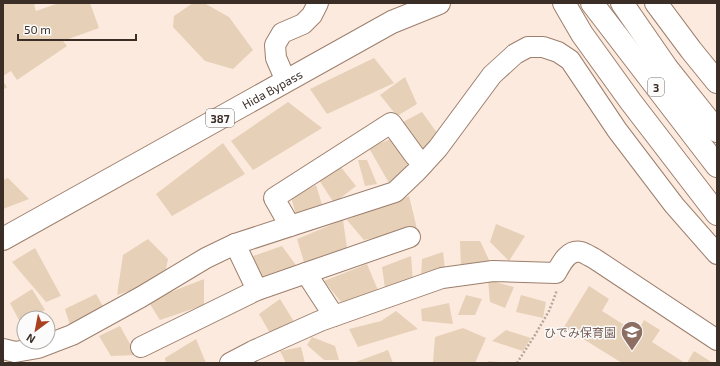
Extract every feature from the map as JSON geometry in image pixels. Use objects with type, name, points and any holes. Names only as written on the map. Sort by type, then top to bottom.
[{"type":"highway","points":[[392,22],[418,3]]},
{"type":"highway","name":"Hida Bypass","points":[[4,236],[392,22],[439,3]]},
{"type":"highway","points":[[564,3],[582,34],[631,102],[717,214]]},
{"type":"highway","name":"3","points":[[622,3],[666,68],[717,131]]},
{"type":"highway","name":"3","points":[[594,6],[717,166]]},
{"type":"highway","points":[[660,6],[691,50],[717,82]]},
{"type":"street","points":[[286,81],[276,58],[275,45],[282,33],[303,24],[312,15],[318,3]]},
{"type":"street","points":[[3,349],[15,352],[38,348],[72,335],[141,297],[206,258],[235,244],[395,192],[438,148],[492,75],[515,54],[528,47],[543,48],[558,52],[570,60],[617,130],[674,205],[717,254]]},
{"type":"street","points":[[290,226],[274,198],[392,123],[415,156],[423,164]]},
{"type":"street","points":[[141,347],[257,290],[410,237]]},
{"type":"street","points":[[235,244],[257,290]]},
{"type":"street","points":[[230,363],[258,357],[320,321],[442,278],[493,270],[556,273],[563,261],[572,253],[580,252],[595,259],[717,340]]},
{"type":"street","points":[[306,273],[334,316]]},
{"type":"path","points":[[517,363],[549,311],[556,292],[556,273]]},
{"type":"building","points":[[3,3],[39,3],[34,5],[36,11],[59,3],[90,3],[99,28],[63,41],[67,46],[17,80],[11,71],[3,76]]},
{"type":"building","points":[[193,3],[204,3],[229,17],[253,50],[233,69],[205,61],[173,27],[174,16]]},
{"type":"building","points":[[374,58],[394,83],[327,114],[310,89]]},
{"type":"building","points":[[405,77],[417,104],[397,116],[380,95]]},
{"type":"building","points":[[3,81],[7,87],[3,90]]},
{"type":"building","points":[[288,102],[322,128],[253,170],[231,141]]},
{"type":"building","points":[[422,112],[440,137],[421,151],[399,124]]},
{"type":"building","points":[[393,138],[408,167],[389,183],[369,148]]},
{"type":"building","points":[[223,143],[245,174],[172,216],[156,194]]},
{"type":"building","points":[[358,160],[367,160],[377,184],[365,186]]},
{"type":"building","points":[[340,166],[356,186],[334,203],[317,177]]},
{"type":"building","points":[[8,178],[29,199],[3,209],[3,180]]},
{"type":"building","points":[[316,185],[323,208],[296,215],[291,197]]},
{"type":"building","points":[[409,196],[417,229],[364,240],[347,220]]},
{"type":"building","points":[[343,220],[348,255],[306,269],[297,239]]},
{"type":"building","points":[[496,224],[525,236],[509,261],[490,242]]},
{"type":"building","points":[[148,239],[168,259],[164,279],[117,295],[123,255]]},
{"type":"building","points":[[460,241],[480,241],[490,262],[461,268]]},
{"type":"building","points":[[282,246],[298,268],[262,284],[250,257]]},
{"type":"building","points":[[35,248],[61,296],[46,302],[12,262]]},
{"type":"building","points":[[443,252],[445,269],[421,277],[422,259]]},
{"type":"building","points":[[411,256],[413,282],[385,288],[382,267]]},
{"type":"building","points":[[367,264],[380,295],[341,302],[324,281]]},
{"type":"building","points":[[204,279],[204,305],[160,320],[148,301]]},
{"type":"building","points":[[488,280],[514,287],[505,308],[490,302]]},
{"type":"building","points":[[589,286],[609,299],[602,311],[637,333],[644,320],[660,330],[652,342],[685,363],[622,363],[564,327]]},
{"type":"building","points":[[32,289],[45,310],[16,310],[16,314],[10,303]]},
{"type":"building","points":[[96,294],[105,310],[70,325],[65,309]]},
{"type":"building","points":[[466,295],[482,299],[475,315],[458,315]]},
{"type":"building","points":[[521,295],[546,302],[543,318],[516,312]]},
{"type":"building","points":[[280,299],[296,325],[270,333],[259,314]]},
{"type":"building","points":[[449,303],[453,324],[422,321],[421,309]]},
{"type":"building","points":[[396,311],[418,329],[358,347],[349,329],[381,321]]},
{"type":"building","points":[[120,326],[136,355],[111,356],[99,336]]},
{"type":"building","points":[[463,328],[486,338],[475,363],[433,363],[435,337]]},
{"type":"building","points":[[506,330],[531,338],[523,351],[492,341]]},
{"type":"building","points":[[312,337],[335,346],[339,360],[324,360],[307,345]]},
{"type":"building","points":[[196,339],[206,363],[166,363],[165,358]]},
{"type":"building","points":[[301,347],[305,363],[286,363],[280,351]]},
{"type":"building","points":[[388,350],[393,363],[353,363]]},
{"type":"building","points":[[694,351],[713,363],[687,363]]},
{"type":"building","points":[[488,361],[500,362],[500,363],[488,363]]},
{"type":"place","name":"ひでみ保育園","points":[[632,352]]}]
